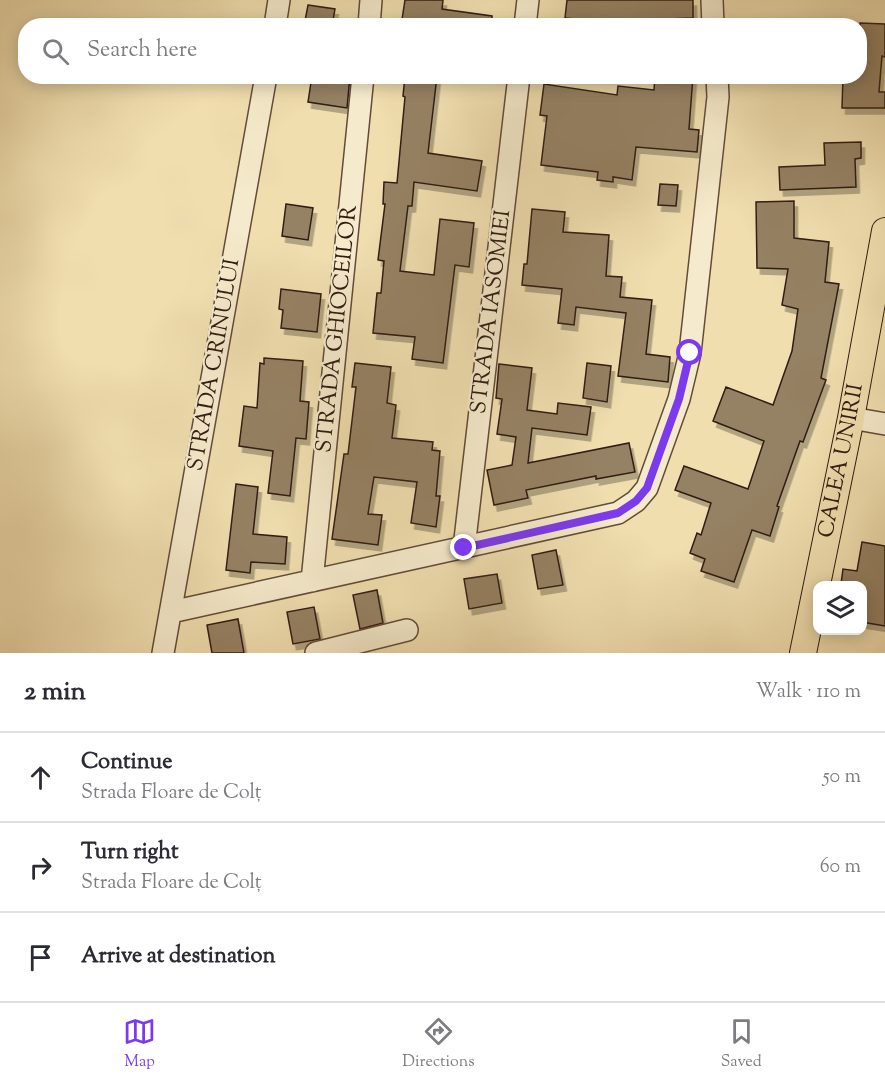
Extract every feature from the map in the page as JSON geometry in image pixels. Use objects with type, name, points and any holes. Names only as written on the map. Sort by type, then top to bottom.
[{"type":"main road","name":"CALEA UNIRII","points":[[803,653],[851,418],[885,231]]},
{"type":"street","points":[[276,18],[279,0]]},
{"type":"street","points":[[370,18],[371,0]]},
{"type":"street","points":[[526,18],[528,0]]},
{"type":"street","points":[[712,0],[713,18]]},
{"type":"street","name":"STRADA CRINULUI","points":[[163,653],[265,84]]},
{"type":"street","name":"STRADA GHIOCEILOR","points":[[312,581],[362,84]]},
{"type":"street","name":"STRADA IASOMIEI","points":[[464,548],[518,84]]},
{"type":"street","points":[[171,612],[618,513],[636,501],[647,488],[679,399],[690,353],[718,97],[717,84]]},
{"type":"street","points":[[851,418],[885,424]]},
{"type":"street","points":[[316,653],[407,630]]},
{"type":"building","points":[[405,0],[443,0],[442,9],[492,16],[492,18],[402,18]]},
{"type":"building","points":[[567,0],[693,0],[693,18],[565,18]]},
{"type":"building","points":[[308,5],[335,9],[333,18],[306,18]]},
{"type":"building","points":[[867,23],[885,24],[885,57],[882,56],[879,92],[885,92],[885,108],[842,108],[843,84],[867,84]]},
{"type":"building","points":[[311,84],[349,84],[347,108],[308,102]]},
{"type":"building","points":[[404,84],[436,84],[428,153],[482,161],[477,191],[414,182],[412,206],[408,206],[400,271],[434,275],[440,219],[474,223],[469,267],[455,265],[443,363],[412,359],[415,337],[373,333],[377,293],[381,293],[384,261],[378,260],[385,204],[383,204],[384,182],[397,183],[405,97],[403,96]]},
{"type":"building","points":[[544,84],[617,95],[618,86],[654,90],[654,84],[692,84],[689,129],[699,130],[697,152],[636,147],[632,180],[613,177],[613,182],[597,180],[598,172],[541,165],[547,116],[540,115]]},
{"type":"building","points":[[861,142],[861,158],[855,159],[856,187],[780,190],[779,167],[825,165],[824,143]]},
{"type":"building","points":[[660,184],[678,185],[676,206],[658,205]]},
{"type":"building","points":[[794,201],[794,238],[829,242],[825,282],[839,284],[821,378],[826,380],[803,442],[800,441],[777,506],[779,507],[770,536],[752,530],[734,582],[701,571],[705,559],[690,553],[697,533],[701,535],[711,503],[675,490],[684,466],[748,489],[764,441],[713,421],[726,387],[773,405],[792,351],[798,309],[782,305],[788,269],[757,268],[756,202]]},
{"type":"building","points":[[286,204],[313,208],[308,240],[282,236]]},
{"type":"building","points":[[532,209],[565,212],[563,232],[609,235],[606,276],[622,277],[620,297],[652,300],[646,354],[670,357],[668,382],[618,376],[626,313],[576,307],[574,325],[558,323],[562,289],[522,285],[524,264],[527,264]]},
{"type":"building","points":[[281,289],[321,294],[317,332],[281,328],[283,310],[279,309]]},
{"type":"building","points":[[264,358],[303,361],[300,401],[309,402],[306,439],[296,438],[290,496],[268,493],[273,451],[239,446],[244,406],[257,408],[260,363],[264,364]]},
{"type":"building","points":[[355,363],[391,367],[387,403],[396,405],[392,438],[433,442],[432,450],[440,451],[436,496],[440,496],[436,527],[411,523],[417,482],[374,477],[368,514],[382,515],[378,545],[332,539],[344,454],[348,454],[356,387],[352,387]]},
{"type":"building","points":[[587,363],[611,366],[607,402],[583,398]]},
{"type":"building","points":[[499,364],[532,368],[527,410],[557,414],[558,403],[591,407],[587,435],[532,428],[528,463],[629,443],[635,472],[596,479],[596,476],[526,490],[528,498],[494,505],[487,470],[512,465],[516,437],[497,434],[502,399],[496,398]]},
{"type":"building","points":[[236,484],[258,487],[253,534],[287,537],[285,564],[251,562],[250,573],[226,570]]},
{"type":"building","points":[[862,542],[885,546],[885,626],[867,623],[867,581],[841,581],[843,569],[857,571]]},
{"type":"building","points":[[556,550],[563,585],[538,589],[532,555]]},
{"type":"building","points":[[497,574],[502,603],[469,609],[464,579]]},
{"type":"building","points":[[377,590],[383,623],[360,629],[353,595]]},
{"type":"building","points":[[314,607],[320,639],[293,644],[287,612]]},
{"type":"building","points":[[238,619],[244,653],[212,653],[207,625]]},
{"type":"route","points":[[464,548],[618,513],[636,501],[647,488],[679,399],[690,353]]}]
